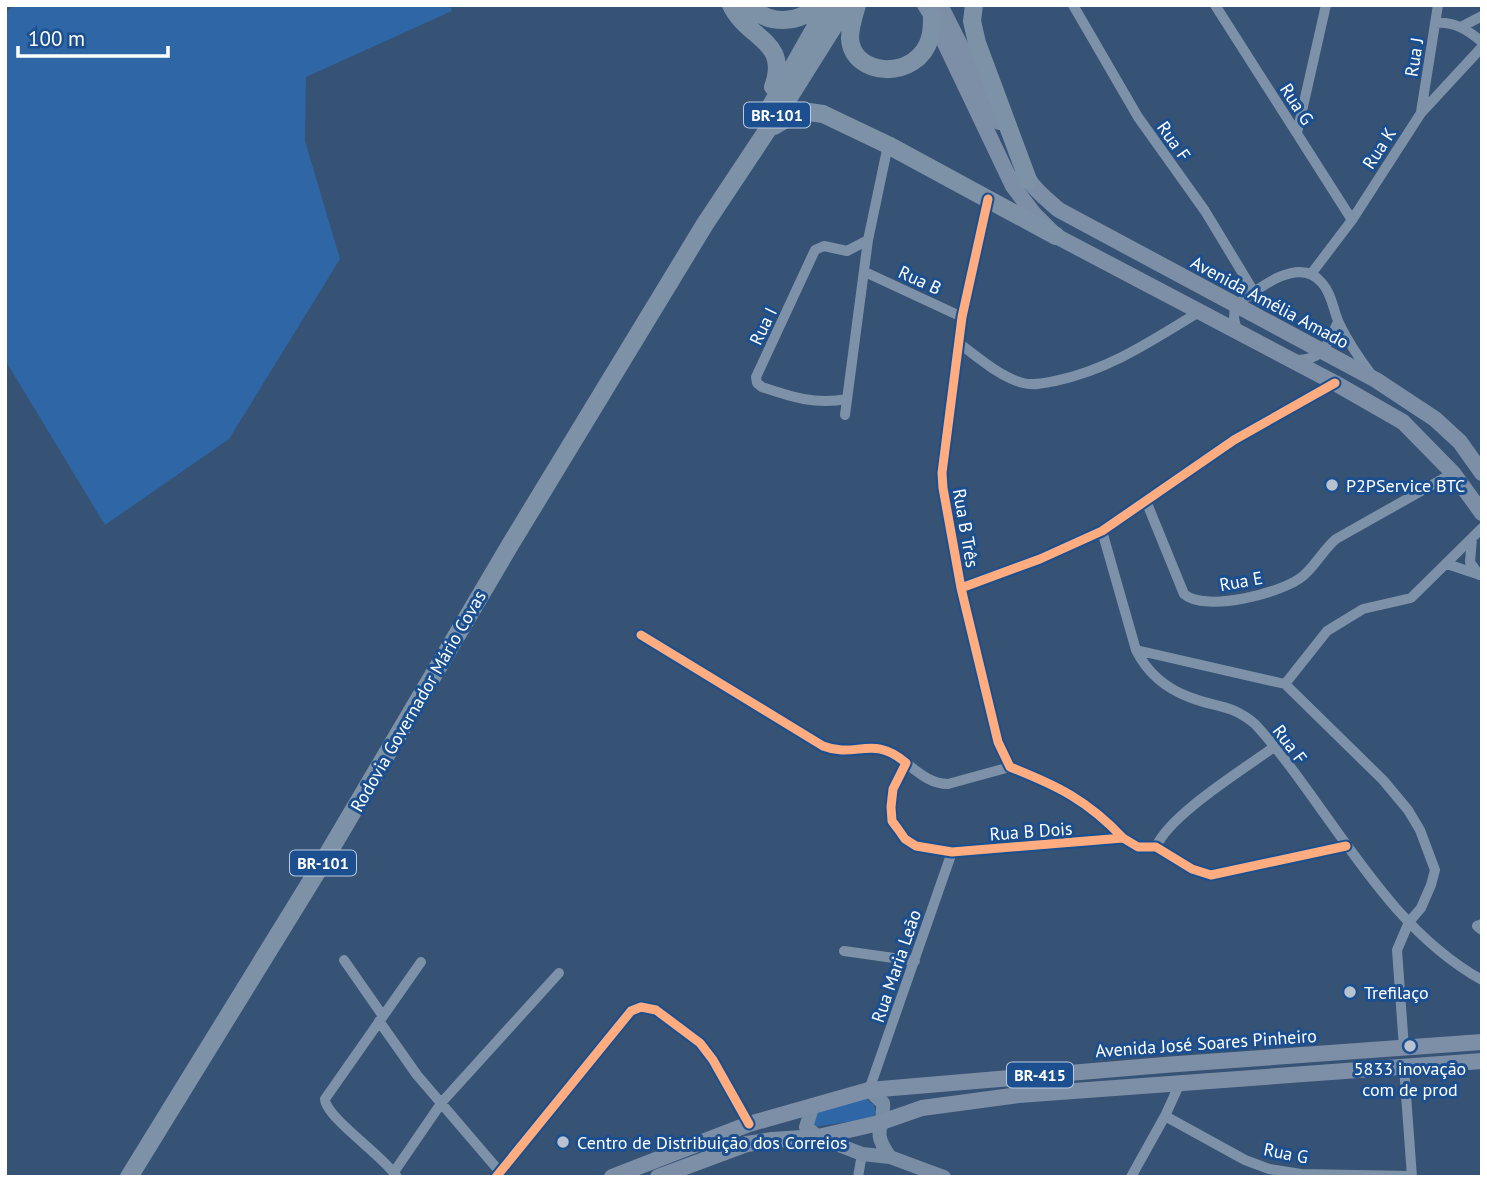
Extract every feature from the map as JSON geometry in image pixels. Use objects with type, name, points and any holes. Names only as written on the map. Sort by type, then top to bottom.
[{"type":"highway","points":[[731,5],[736,16],[773,51],[779,64],[763,128]]},
{"type":"highway","points":[[750,5],[754,11],[773,19],[795,20],[811,12],[817,5]]},
{"type":"highway","name":"Rodovia Governador Mário Covas","points":[[763,128],[828,5]]},
{"type":"highway","name":"Rodovia Governador Mário Covas","points":[[129,1177],[323,862],[510,544],[763,128],[846,5]]},
{"type":"highway","points":[[857,5],[850,40],[856,55],[872,67],[889,71],[904,67],[920,56],[930,40],[932,9]]},
{"type":"highway","points":[[974,5],[972,21],[977,43],[1028,180]]},
{"type":"highway","points":[[763,128],[792,115],[809,112],[823,114],[888,145],[1056,236]]},
{"type":"main road","name":"Avenida Amélia Amado","points":[[932,9],[1028,180],[1059,210],[1376,380],[1435,419],[1460,442],[1482,473]]},
{"type":"main road","points":[[932,9],[1013,186],[1034,214],[1056,236],[1291,359],[1403,422],[1453,474],[1482,513]]},
{"type":"main road","name":"Avenida José Soares Pinheiro","points":[[612,1177],[749,1124],[869,1090],[1482,1042]]},
{"type":"main road","name":"BR-415","points":[[658,1177],[747,1144],[772,1139],[818,1137],[879,1123],[922,1108],[1019,1095],[1482,1061]]},
{"type":"main road","points":[[869,1090],[883,1103],[884,1111],[879,1123],[882,1146],[890,1157]]},
{"type":"main road","points":[[813,1105],[806,1127],[818,1137],[862,1154],[890,1157],[944,1177]]},
{"type":"street","name":"Rua F","points":[[1073,5],[1138,117],[1205,211],[1254,292]]},
{"type":"street","name":"Rua G","points":[[1215,5],[1352,220]]},
{"type":"street","points":[[1297,133],[1326,5]]},
{"type":"street","name":"Rua J","points":[[1421,113],[1438,5]]},
{"type":"street","points":[[1461,27],[1482,16]]},
{"type":"street","points":[[1436,23],[1444,22],[1461,27],[1482,44]]},
{"type":"street","name":"Rua K","points":[[1311,274],[1352,220],[1421,113],[1482,44]]},
{"type":"street","points":[[845,415],[868,240],[888,145]]},
{"type":"street","name":"Rua B Três","points":[[988,198],[962,317],[942,473],[961,588],[998,742],[1010,767]]},
{"type":"street","name":"Rua I","points":[[847,399],[833,402],[801,400],[762,387],[757,383],[756,377],[816,250],[824,246],[847,251],[868,240]]},
{"type":"street","name":"Rua B","points":[[865,272],[962,317]]},
{"type":"street","points":[[1238,332],[1234,318],[1236,306],[1271,281],[1294,272],[1311,274],[1322,282],[1338,321],[1355,352],[1376,380]]},
{"type":"street","points":[[960,344],[1015,380],[1028,384],[1045,383],[1079,376],[1107,366],[1199,312]]},
{"type":"street","points":[[1291,359],[1312,360],[1323,352],[1338,321]]},
{"type":"street","points":[[961,588],[1040,559],[1102,531],[1234,440],[1335,383]]},
{"type":"street","name":"Rua E","points":[[1146,501],[1184,594],[1196,602],[1207,602],[1265,594],[1284,587],[1302,576],[1336,539],[1453,474]]},
{"type":"street","points":[[1285,684],[1327,631],[1363,609],[1412,598],[1482,528]]},
{"type":"street","name":"Rua F","points":[[1102,531],[1136,650],[1145,667],[1158,680],[1185,696],[1227,706],[1241,712],[1255,724],[1346,846],[1409,922],[1465,971],[1482,980]]},
{"type":"street","points":[[1472,538],[1470,562],[1481,575]]},
{"type":"street","points":[[1447,564],[1481,575]]},
{"type":"street","points":[[641,635],[832,750],[878,747],[888,750],[939,784],[1010,767],[1073,795],[1097,811],[1123,838]]},
{"type":"street","points":[[1136,650],[1285,684],[1390,787],[1408,810],[1420,830],[1435,874],[1397,950],[1404,1048]]},
{"type":"street","points":[[1156,847],[1161,835],[1188,810],[1274,747]]},
{"type":"street","name":"Rua B Dois","points":[[906,763],[892,789],[892,821],[905,839],[916,846],[952,852],[1123,838],[1138,847],[1156,847],[1192,869],[1211,875],[1346,846]]},
{"type":"street","name":"Rua Maria Leão","points":[[869,1090],[952,852]]},
{"type":"street","points":[[844,951],[915,961]]},
{"type":"street","points":[[344,960],[417,1075],[442,1102],[498,1175],[631,1011],[641,1007],[656,1010],[700,1043],[713,1060],[749,1124]]},
{"type":"street","points":[[421,962],[324,1099],[325,1106],[396,1174],[442,1102],[559,973]]},
{"type":"street","points":[[1404,1067],[1412,1176]]},
{"type":"street","points":[[1132,1177],[1166,1116],[1180,1083]]},
{"type":"street","name":"Rua G","points":[[1166,1116],[1233,1154],[1269,1169],[1301,1174],[1412,1176]]},
{"type":"street","points":[[858,1177],[862,1154]]},
{"type":"shaded area","points":[[15,5],[450,5],[452,11],[306,77],[305,141],[340,259],[229,439],[105,525],[5,360],[5,13]]},
{"type":"shaded area","points":[[865,1098],[874,1105],[876,1112],[873,1118],[814,1127],[812,1124],[815,1112]]},
{"type":"cycle path","points":[[988,199],[962,317],[942,473],[961,588],[998,742],[1010,767],[1071,795],[1123,838]]},
{"type":"cycle path","points":[[961,588],[1040,559],[1102,531],[1234,440],[1335,383]]},
{"type":"cycle path","points":[[641,635],[823,746],[845,750],[884,750],[906,763],[893,789],[892,821],[905,839],[916,846],[952,852],[1123,838],[1138,847],[1156,847],[1192,869],[1211,875],[1346,846]]},
{"type":"cycle path","points":[[496,1177],[631,1011],[641,1007],[656,1010],[700,1043],[713,1060],[749,1124]]},
{"type":"place","name":"P2PService BTC","points":[[1332,485]]},
{"type":"place","name":"Trefilaço","points":[[1350,992]]},
{"type":"place","name":"5833 inovação com de prod","points":[[1410,1046]]},
{"type":"place","name":"Centro de Distribuição dos Correios","points":[[563,1142]]}]
